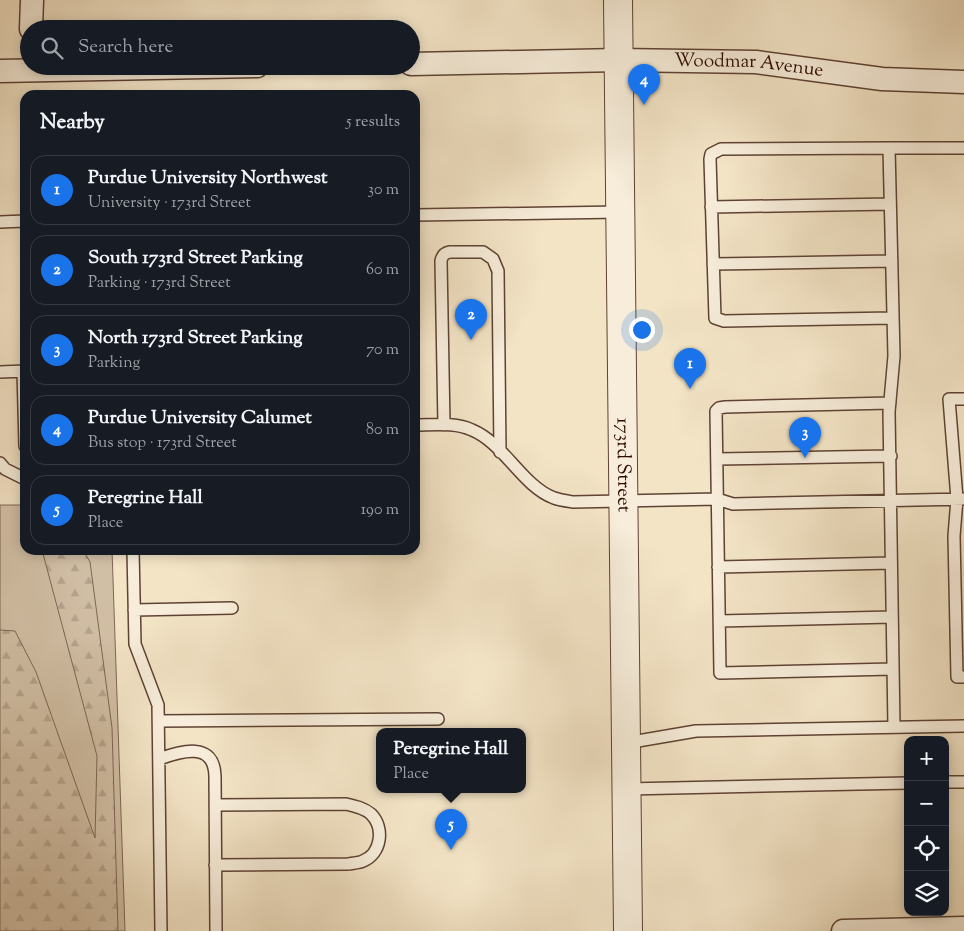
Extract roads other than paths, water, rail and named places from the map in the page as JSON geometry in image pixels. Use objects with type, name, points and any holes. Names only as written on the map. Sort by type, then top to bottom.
[{"type":"street","points":[[31,20],[32,0]]},
{"type":"street","name":"173rd Street","points":[[618,0],[628,931]]},
{"type":"street","name":"Woodmar Avenue","points":[[420,64],[619,60],[756,62],[882,79],[964,82]]},
{"type":"street","points":[[0,70],[20,69]]},
{"type":"street","points":[[843,931],[964,928]]},
{"type":"lane","points":[[889,148],[894,356],[890,402],[894,727]]},
{"type":"lane","points":[[893,318],[718,320],[715,318],[711,154],[716,150],[964,148]]},
{"type":"lane","points":[[711,207],[890,204]]},
{"type":"lane","points":[[420,215],[621,212]]},
{"type":"lane","points":[[0,222],[20,221]]},
{"type":"lane","points":[[444,425],[442,256],[446,253],[483,252],[493,259],[498,271],[500,452]]},
{"type":"lane","points":[[713,264],[892,260]]},
{"type":"lane","points":[[0,372],[20,371]]},
{"type":"lane","points":[[964,399],[949,399],[958,447],[960,499],[958,677],[964,677]]},
{"type":"lane","points":[[890,402],[719,408],[716,411],[720,673],[893,669]]},
{"type":"lane","points":[[420,425],[454,425],[472,430],[489,440],[535,486],[553,498],[573,502],[718,499],[733,504],[960,499]]},
{"type":"lane","points":[[717,459],[891,456]]},
{"type":"lane","points":[[0,463],[5,469],[20,476]]},
{"type":"lane","points":[[133,555],[135,644],[158,705],[161,931]]},
{"type":"lane","points":[[718,567],[891,563]]},
{"type":"lane","points":[[134,610],[232,608]]},
{"type":"lane","points":[[719,620],[892,616]]},
{"type":"lane","points":[[159,721],[438,719]]},
{"type":"lane","points":[[626,743],[696,731],[964,726]]},
{"type":"lane","points":[[159,759],[179,752],[191,751],[203,753],[214,763],[216,931]]},
{"type":"lane","points":[[949,782],[964,782]]},
{"type":"lane","points":[[626,789],[904,783]]},
{"type":"lane","points":[[215,805],[346,804],[361,808],[372,815],[378,824],[380,835],[378,848],[373,856],[363,862],[348,864],[216,865]]},
{"type":"place","name":"Purdue University Calumet","points":[[644,105]]},
{"type":"place","name":"South 173rd Street Parking","points":[[471,340]]},
{"type":"place","name":"Purdue University Northwest","points":[[690,389]]},
{"type":"place","name":"North 173rd Street Parking","points":[[805,458]]},
{"type":"place","name":"Peregrine Hall","points":[[451,850]]}]
